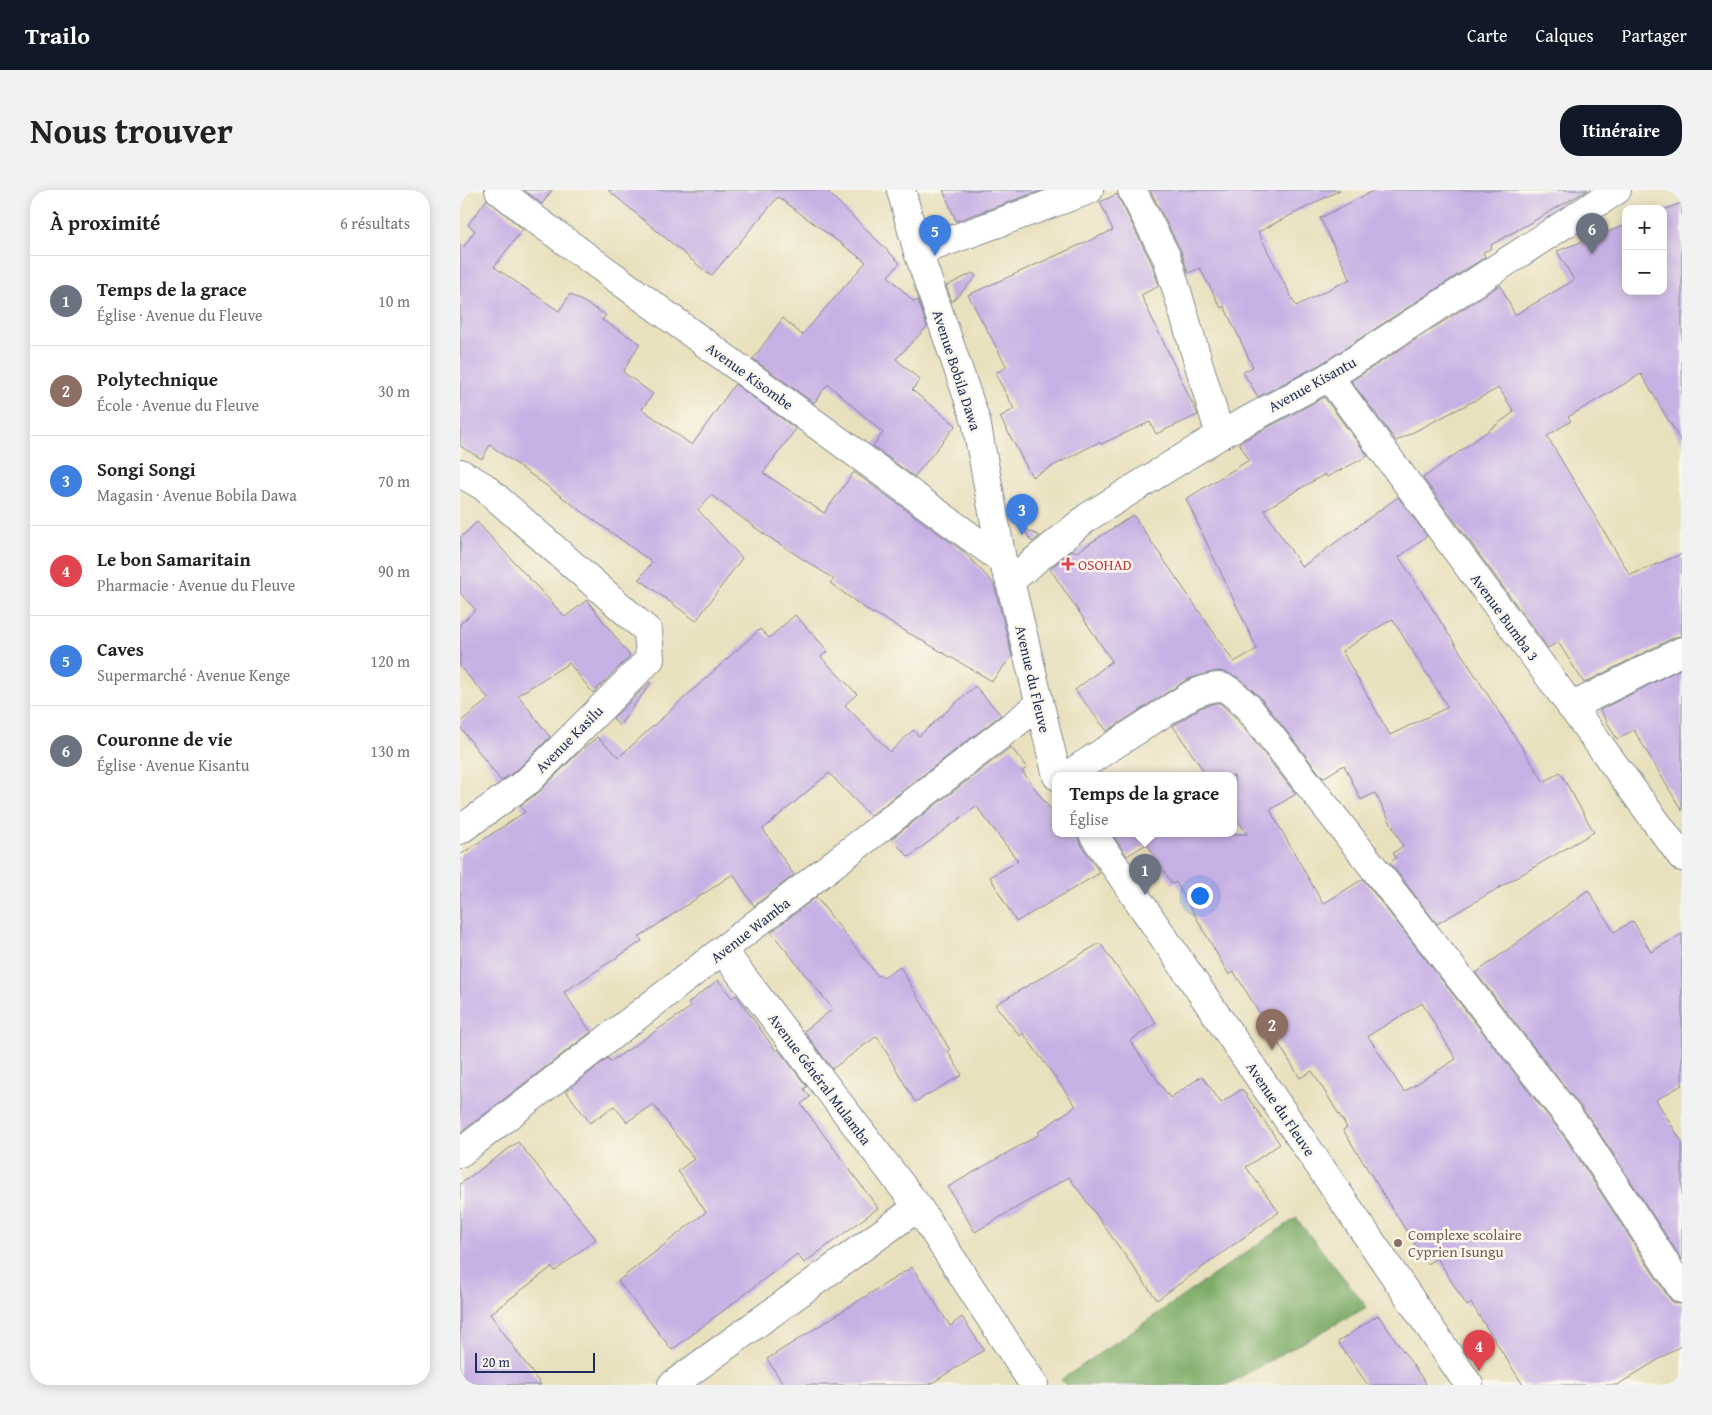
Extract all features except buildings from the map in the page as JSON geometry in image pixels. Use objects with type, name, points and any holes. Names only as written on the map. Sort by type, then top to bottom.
[{"type":"street","name":"Avenue Kisombe","points":[[499,190],[535,219],[1006,571]]},
{"type":"street","name":"Avenue Bobila Dawa","points":[[901,190],[918,252],[976,421],[1006,571]]},
{"type":"street","points":[[918,252],[1090,190]]},
{"type":"street","points":[[1132,190],[1167,258],[1220,435]]},
{"type":"street","name":"Avenue Kisantu","points":[[1006,571],[1088,517],[1220,435],[1329,377],[1617,190]]},
{"type":"street","name":"Avenue Bumba 3","points":[[1329,377],[1682,857]]},
{"type":"street","name":"Avenue Kasilu","points":[[460,473],[483,486],[648,631],[650,659],[528,781],[460,830]]},
{"type":"street","name":"Avenue du Fleuve","points":[[1006,571],[1055,772]]},
{"type":"street","points":[[1571,707],[1682,651]]},
{"type":"street","points":[[1072,772],[1193,694],[1213,686],[1227,687],[1247,706],[1580,1130],[1682,1289]]},
{"type":"street","name":"Avenue Wamba","points":[[460,1153],[1039,705]]},
{"type":"street","name":"Avenue du Fleuve","points":[[1095,837],[1469,1385]]},
{"type":"street","name":"Avenue Général Mulamba","points":[[723,951],[918,1208],[1034,1385]]},
{"type":"street","points":[[672,1385],[918,1208]]},
{"type":"green space","points":[[1296,1218],[1367,1307],[1226,1385],[1066,1385],[1061,1380]]},
{"type":"place","name":"Couronne de vie","points":[[1592,254]]},
{"type":"place","name":"Caves","points":[[935,256]]},
{"type":"place","name":"Songi Songi","points":[[1022,535]]},
{"type":"place","name":"OSOHAD","points":[[1068,564]]},
{"type":"place","name":"Temps de la grace","points":[[1145,895]]},
{"type":"place","name":"Polytechnique","points":[[1272,1050]]},
{"type":"place","name":"Complexe scolaire Cyprien Isungu","points":[[1398,1243]]},
{"type":"place","name":"Le bon Samaritain","points":[[1479,1371]]}]
